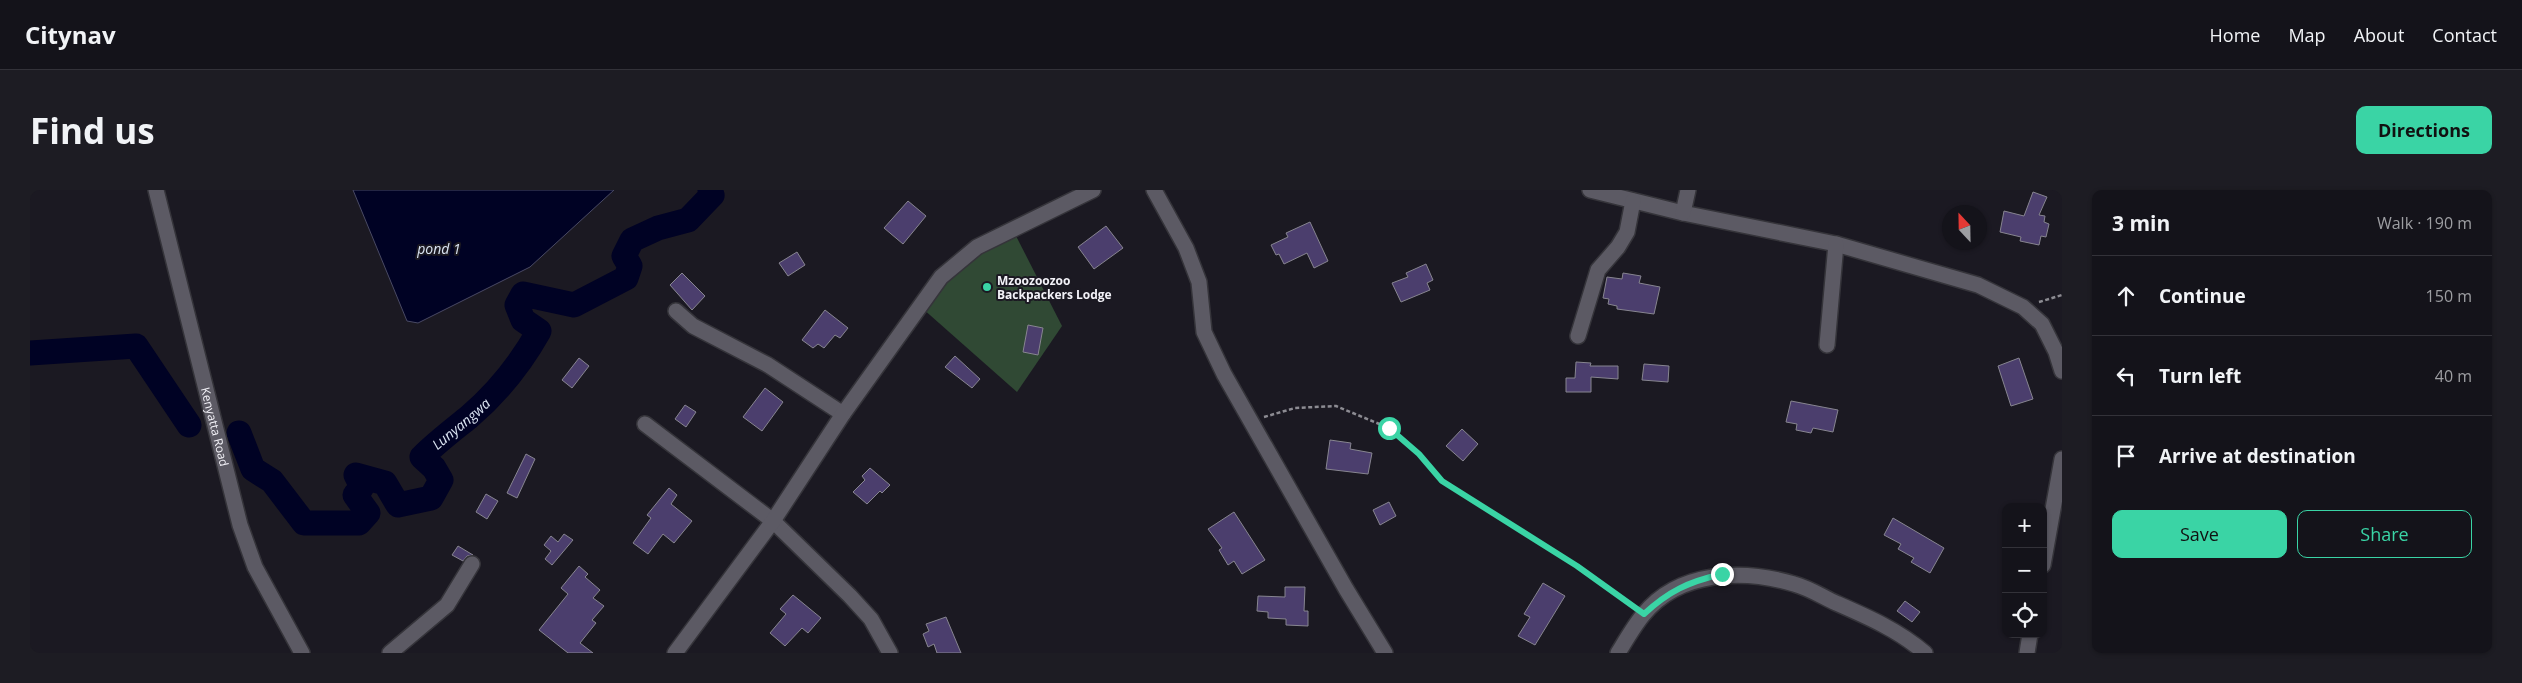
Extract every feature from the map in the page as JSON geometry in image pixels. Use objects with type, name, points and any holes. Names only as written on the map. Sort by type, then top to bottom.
[{"type":"street","name":"Kenyatta Road","points":[[156,190],[240,525],[255,567],[302,653]]},
{"type":"street","points":[[675,653],[773,521],[843,414],[941,277],[957,262],[978,247],[1092,190]]},
{"type":"street","points":[[1154,190],[1186,248],[1199,282],[1204,332],[1224,374],[1346,589],[1385,653]]},
{"type":"street","points":[[1590,190],[1683,213],[1836,244],[1978,285],[2023,307],[2042,324],[2056,352],[2062,371]]},
{"type":"street","points":[[1683,213],[1688,190]]},
{"type":"street","points":[[1578,336],[1598,270],[1618,247],[1626,232],[1634,201]]},
{"type":"street","points":[[1828,345],[1836,244]]},
{"type":"street","points":[[676,311],[693,326],[768,365],[843,414]]},
{"type":"street","points":[[644,424],[773,521],[871,619],[890,653]]},
{"type":"street","points":[[2046,548],[2062,458]]},
{"type":"street","points":[[390,653],[447,605],[472,564]]},
{"type":"street","points":[[1618,653],[1644,614],[1665,595],[1694,580],[1722,574],[1794,584],[1881,623],[1910,640],[1925,653]]},
{"type":"street","points":[[2026,653],[2029,638]]},
{"type":"path","points":[[2023,307],[2062,296]]},
{"type":"path","points":[[1250,421],[1295,408],[1336,406],[1389,428],[1419,454],[1442,481],[1577,566],[1644,614]]},
{"type":"green space","points":[[1014,232],[1062,326],[1017,392],[922,308],[949,274]]},
{"type":"water","name":"pond 1","points":[[353,190],[614,190],[530,267],[418,323],[407,321]]},
{"type":"building","points":[[2033,192],[2047,197],[2039,215],[2045,216],[2044,222],[2049,224],[2046,237],[2041,236],[2039,245],[2020,241],[2021,237],[2000,232],[2004,211],[2024,216]]},
{"type":"building","points":[[908,201],[926,216],[903,244],[884,228]]},
{"type":"building","points":[[1310,222],[1328,261],[1314,268],[1307,253],[1284,264],[1279,254],[1276,255],[1271,245],[1288,237],[1286,233]]},
{"type":"building","points":[[1106,226],[1123,248],[1094,269],[1078,247]]},
{"type":"building","points":[[797,252],[805,265],[788,276],[779,263]]},
{"type":"building","points":[[1426,264],[1433,280],[1427,283],[1430,290],[1401,302],[1392,283],[1408,277],[1406,273]]},
{"type":"building","points":[[682,273],[705,296],[692,310],[670,285]]},
{"type":"building","points":[[1623,273],[1641,276],[1639,283],[1660,287],[1654,314],[1617,309],[1617,306],[1608,304],[1609,299],[1603,298],[1607,277],[1622,279]]},
{"type":"building","points":[[825,310],[848,328],[840,338],[835,335],[824,348],[818,344],[813,348],[802,340]]},
{"type":"building","points":[[1028,325],[1043,328],[1038,355],[1023,352]]},
{"type":"building","points":[[955,356],[980,379],[972,388],[945,367]]},
{"type":"building","points":[[579,358],[589,366],[572,388],[562,380]]},
{"type":"building","points":[[2019,358],[2033,399],[2011,406],[1998,366]]},
{"type":"building","points":[[1576,362],[1591,363],[1590,366],[1618,366],[1618,379],[1591,377],[1591,392],[1566,392],[1566,378],[1575,378]]},
{"type":"building","points":[[1644,364],[1669,366],[1668,382],[1642,380]]},
{"type":"building","points":[[765,388],[783,402],[762,431],[743,417]]},
{"type":"building","points":[[1791,401],[1838,410],[1833,432],[1813,428],[1811,433],[1796,430],[1797,424],[1786,422]]},
{"type":"building","points":[[685,405],[696,412],[686,427],[675,419]]},
{"type":"building","points":[[1462,429],[1478,444],[1463,461],[1446,446]]},
{"type":"building","points":[[1330,440],[1351,443],[1350,449],[1372,453],[1368,474],[1326,469]]},
{"type":"building","points":[[526,454],[535,459],[517,498],[507,493]]},
{"type":"building","points":[[870,468],[890,485],[882,493],[880,491],[867,504],[853,492],[865,480],[862,476]]},
{"type":"building","points":[[669,488],[677,495],[671,504],[692,521],[674,543],[663,534],[648,554],[633,543],[651,518],[647,515]]},
{"type":"building","points":[[486,494],[498,501],[487,519],[476,512]]},
{"type":"building","points":[[1389,502],[1396,516],[1380,525],[1373,510]]},
{"type":"building","points":[[1234,512],[1265,560],[1242,574],[1234,561],[1228,565],[1219,550],[1222,548],[1208,529]]},
{"type":"building","points":[[1893,518],[1944,548],[1930,573],[1911,562],[1914,558],[1898,549],[1901,544],[1884,535]]},
{"type":"building","points":[[564,534],[573,540],[552,565],[545,559],[551,551],[544,545],[551,536],[558,542]]},
{"type":"building","points":[[458,546],[473,555],[467,556],[463,561],[452,555]]},
{"type":"building","points":[[579,566],[588,574],[585,577],[600,590],[593,598],[604,606],[592,620],[596,623],[580,643],[593,653],[568,653],[539,630],[568,594],[561,588]]},
{"type":"building","points":[[1543,583],[1565,596],[1535,645],[1518,636],[1530,617],[1524,614]]},
{"type":"building","points":[[1285,587],[1305,587],[1304,611],[1308,611],[1308,626],[1286,625],[1286,619],[1268,618],[1268,612],[1257,611],[1258,596],[1285,597]]},
{"type":"building","points":[[793,595],[821,618],[808,633],[802,628],[785,646],[770,633],[786,614],[780,609]]},
{"type":"building","points":[[1905,601],[1920,612],[1912,622],[1897,611]]},
{"type":"building","points":[[946,617],[961,653],[937,653],[934,644],[928,647],[923,634],[929,631],[926,624]]},
{"type":"waterway","name":"Lunyangwa","points":[[239,433],[253,469],[272,481],[304,523],[359,523],[368,513],[355,495],[362,487],[356,475],[385,483],[398,505],[431,498],[441,480],[434,468],[422,457],[469,417],[499,388],[524,355],[539,331],[523,320],[517,305],[523,294],[574,305],[626,278],[630,266],[624,256],[632,240],[658,228],[688,220],[712,195],[710,190]]},
{"type":"waterway","name":"Lunyangwa","points":[[30,353],[136,346],[189,425]]},
{"type":"place","name":"Mzoozoozoo Backpackers Lodge","points":[[987,287]]},
{"type":"route","points":[[1389,428],[1419,454],[1442,481],[1577,566],[1644,614],[1665,595],[1694,580],[1722,574]]}]
